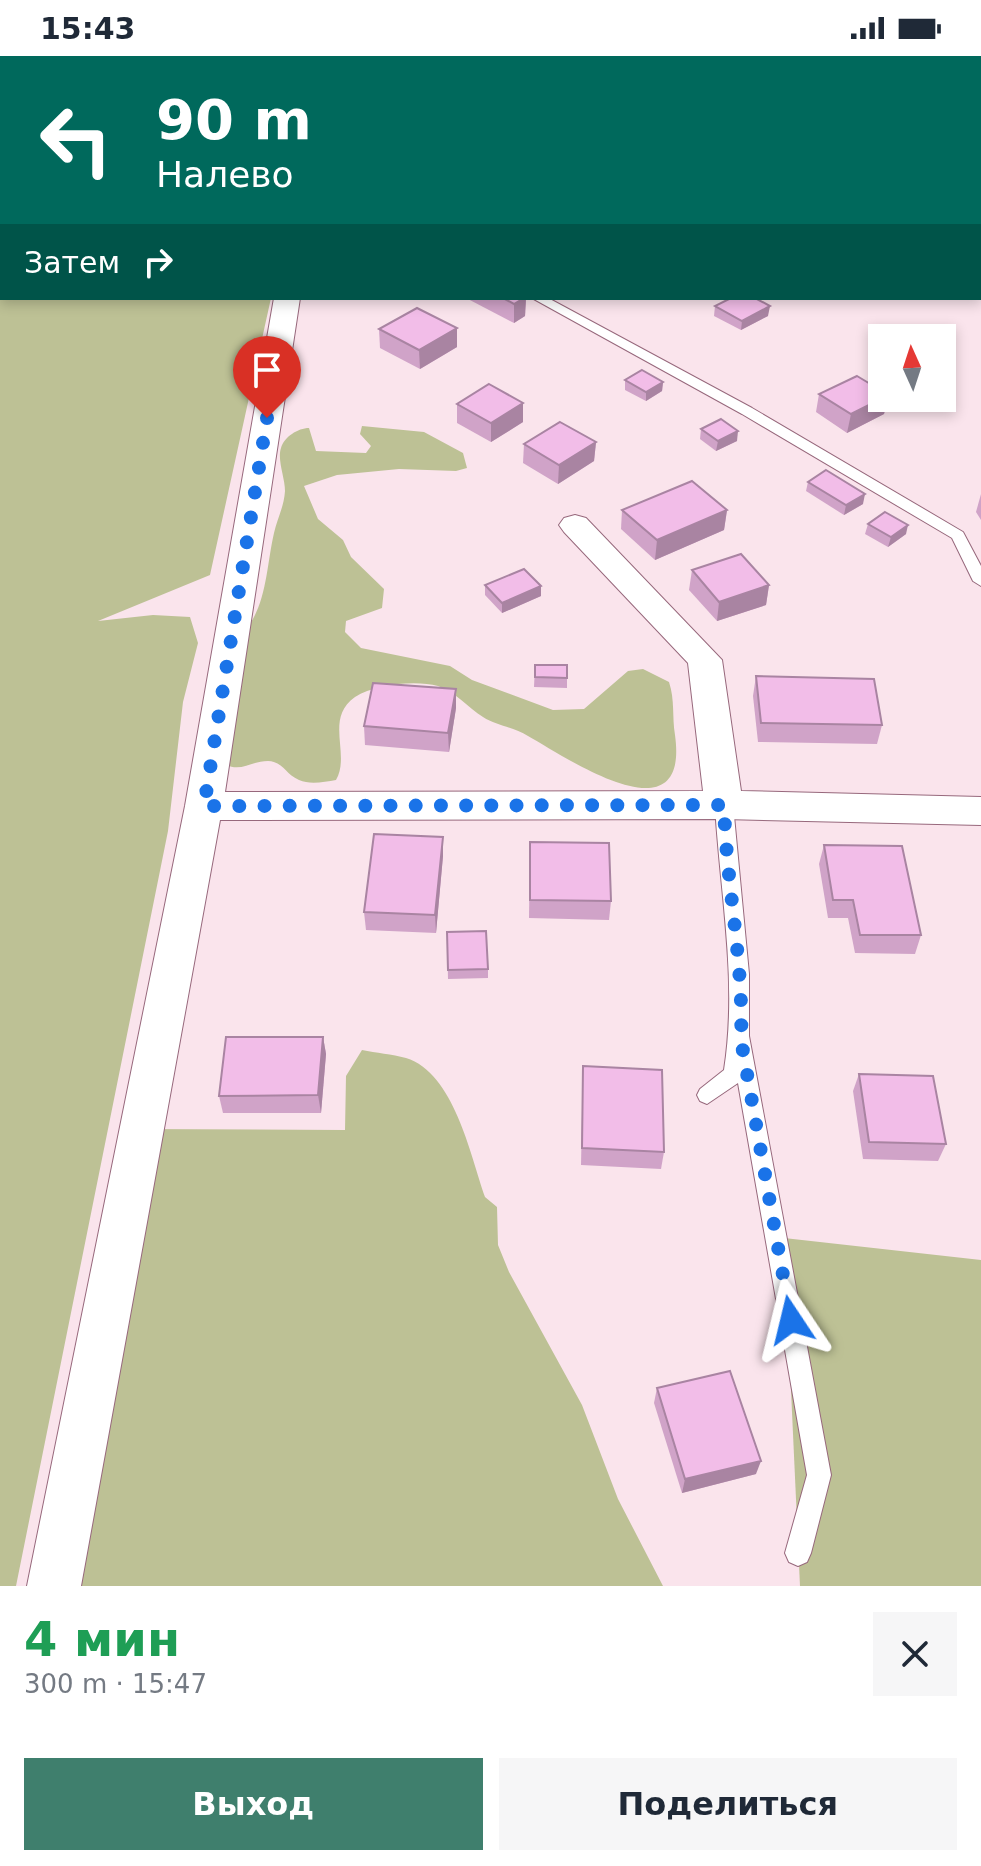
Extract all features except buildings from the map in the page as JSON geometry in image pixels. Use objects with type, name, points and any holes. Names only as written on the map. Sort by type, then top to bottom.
[{"type":"street","points":[[54,1586],[204,806],[287,300]]},
{"type":"street","points":[[575,525],[705,660],[724,805]]},
{"type":"street","points":[[204,806],[724,805],[981,811]]},
{"type":"lane","points":[[542,300],[747,411],[958,535],[981,581]]},
{"type":"lane","points":[[707,1095],[734,1074],[741,1040],[742,1007],[725,856],[724,805]]},
{"type":"lane","points":[[741,1040],[819,1475],[798,1553]]},
{"type":"green space","points":[[0,300],[271,300],[210,575],[98,621],[153,615],[190,617],[198,643],[183,702],[168,831],[16,1586],[0,1586]]},
{"type":"green space","points":[[362,426],[424,432],[463,453],[467,468],[456,471],[399,469],[337,475],[304,486],[318,519],[343,540],[351,557],[384,589],[382,608],[346,621],[345,632],[361,648],[450,666],[472,680],[553,710],[584,709],[628,671],[643,669],[669,682],[672,695],[674,767],[663,784],[645,788],[621,784],[594,773],[523,733],[488,720],[444,688],[419,683],[373,689],[355,697],[346,706],[339,726],[341,759],[336,780],[303,782],[278,764],[268,761],[242,767],[226,765],[250,624],[263,592],[284,497],[281,448],[292,434],[309,428],[316,451],[366,453],[371,446],[360,434]]},
{"type":"green space","points":[[362,1050],[406,1058],[423,1067],[448,1097],[466,1138],[485,1197],[497,1207],[498,1245],[509,1272],[582,1405],[618,1499],[663,1586],[68,1586],[133,1129],[345,1130],[346,1076]]},
{"type":"green space","points":[[784,1238],[981,1260],[981,1586],[800,1586]]},
{"type":"route","points":[[267,418],[204,806],[724,805],[725,856],[742,1007],[741,1040],[791,1320]]}]
